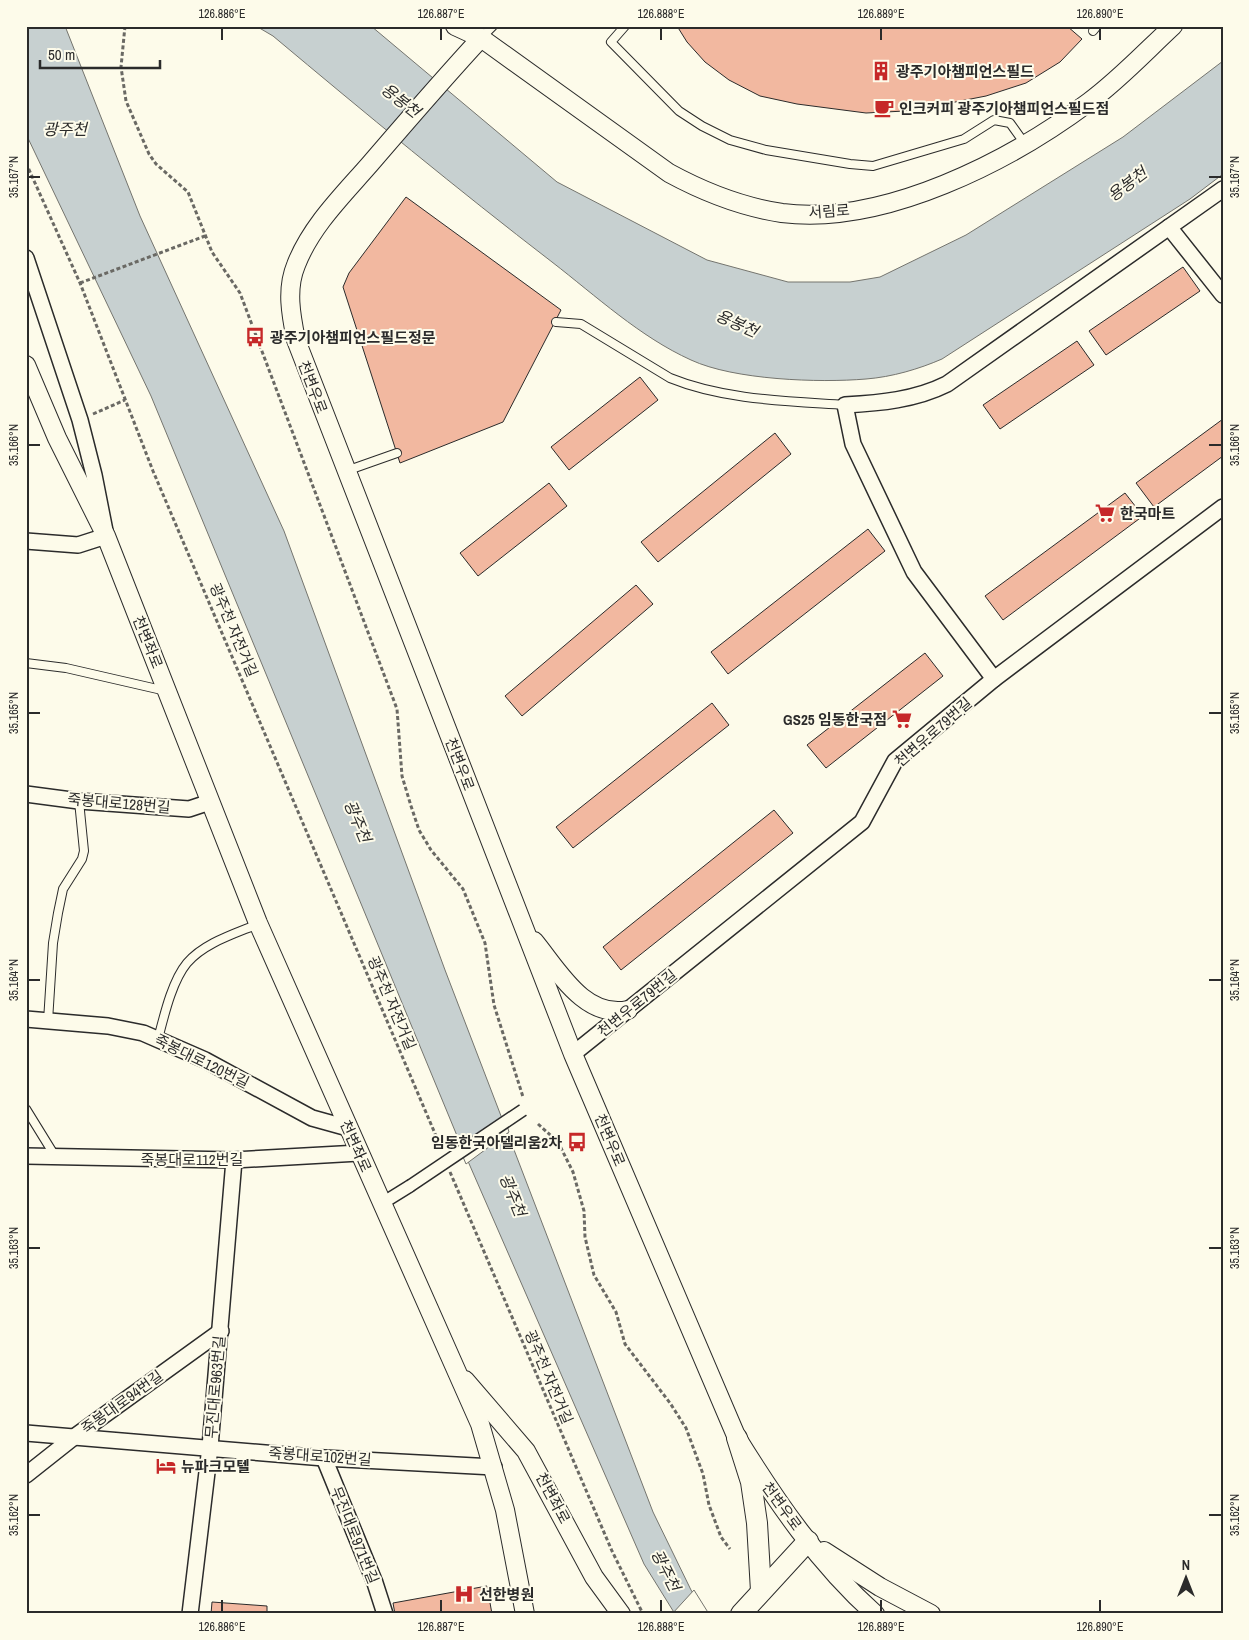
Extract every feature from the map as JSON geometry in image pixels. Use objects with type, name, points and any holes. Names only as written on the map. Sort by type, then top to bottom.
[{"type":"main road","points":[[737,1438],[751,1482],[757,1523],[761,1591]]},
{"type":"main road","points":[[741,1614],[808,1541]]},
{"type":"street","points":[[455,26],[487,32]]},
{"type":"street","name":"서림로","points":[[487,32],[669,173],[695,187],[754,207],[783,213],[807,214],[871,208],[906,198],[943,184],[1026,146],[1090,102],[1173,26]]},
{"type":"street","name":"천변우로","points":[[487,32],[446,76],[331,209],[308,242],[295,266],[290,290],[291,313],[296,340],[573,1054],[737,1438],[770,1492],[808,1541],[856,1596],[875,1614]]},
{"type":"street","points":[[994,679],[914,572],[854,444],[845,405],[909,397],[930,392],[948,384],[1223,189]]},
{"type":"street","points":[[1168,227],[1223,295]]},
{"type":"street","points":[[26,258],[80,420],[94,475],[106,536],[78,545],[26,541]]},
{"type":"street","name":"천변좌로","points":[[26,366],[57,438],[106,536],[258,923],[358,1153],[480,1424],[505,1510],[524,1614]]},
{"type":"street","name":"천변우로79번길","points":[[573,1054],[862,822],[894,761],[994,679],[1223,507]]},
{"type":"street","name":"죽봉대로128번길","points":[[26,794],[79,801],[189,809],[210,802]]},
{"type":"street","points":[[525,930],[587,1002],[606,1011],[628,1010]]},
{"type":"street","name":"죽봉대로120번길","points":[[26,1019],[116,1028],[158,1039],[205,1060],[312,1118],[348,1128]]},
{"type":"street","points":[[381,1204],[410,1186],[523,1105]]},
{"type":"street","name":"죽봉대로112번길","points":[[26,1156],[234,1160],[358,1153]]},
{"type":"street","name":"무진대로963번길","points":[[190,1614],[210,1447],[234,1160]]},
{"type":"street","name":"죽봉대로94번길","points":[[26,1475],[74,1437],[220,1331]]},
{"type":"street","name":"천변좌로","points":[[455,1368],[526,1451],[594,1577],[621,1614]]},
{"type":"street","name":"죽봉대로102번길","points":[[26,1433],[324,1458],[494,1468]]},
{"type":"street","name":"무진대로971번길","points":[[324,1458],[375,1583],[385,1614]]},
{"type":"street","name":"천변우로","points":[[808,1541],[880,1586],[931,1614]]},
{"type":"lane","points":[[625,26],[611,42],[679,111],[702,126],[730,140],[766,150],[807,158],[873,166],[964,139],[987,123],[1002,120],[1016,129],[1026,146]]},
{"type":"lane","points":[[556,322],[581,324],[662,373],[686,384],[770,399],[845,405]]},
{"type":"lane","points":[[346,471],[397,453]]},
{"type":"lane","points":[[26,663],[66,668],[168,691]]},
{"type":"lane","points":[[48,1021],[53,943],[63,888],[82,859],[84,851],[79,801]]},
{"type":"lane","points":[[158,1039],[169,1001],[186,964],[200,951],[258,923]]},
{"type":"lane","points":[[26,1109],[55,1157]]},
{"type":"path","points":[[125,26],[121,67],[126,101],[149,154],[156,164],[188,192],[212,252],[240,293],[397,709],[402,776],[419,830],[431,850],[463,888],[485,943],[494,1005],[523,1105]]},
{"type":"path","name":"광주천 자전거길","points":[[26,163],[80,283],[125,400],[444,1156]]},
{"type":"path","points":[[80,283],[205,236]]},
{"type":"path","points":[[80,420],[125,400]]},
{"type":"path","points":[[538,1124],[558,1142],[570,1165],[584,1211],[585,1237],[594,1275],[616,1312],[624,1344],[665,1396],[686,1428],[703,1474],[709,1506],[721,1536],[730,1549]]},
{"type":"path","name":"광주천 자전거길","points":[[448,1166],[612,1551],[643,1614]]},
{"type":"water","name":"광주천","points":[[26,26],[65,26],[140,216],[284,531],[445,970],[653,1512],[691,1590],[706,1614],[675,1614],[644,1564],[460,1143],[151,396],[26,134]]},
{"type":"water","name":"용봉천","points":[[256,26],[371,26],[557,182],[707,260],[788,282],[850,282],[880,277],[966,235],[1123,137],[1223,61],[1223,174],[1190,199],[942,359],[905,372],[866,379],[825,381],[753,376],[709,367],[691,360],[672,351],[636,328],[446,179],[273,36]]},
{"type":"pier","points":[[505,1119],[509,1132],[466,1164],[461,1152]]},
{"type":"pier","points":[[694,1590],[709,1614],[672,1614]]},
{"type":"building","name":"광주기아챔피언스필드","points":[[677,26],[1067,26],[1082,39],[1060,62],[1026,83],[986,96],[945,104],[905,111],[866,113],[797,104],[760,96],[729,80],[705,62],[687,42]]},
{"type":"building","points":[[406,197],[561,310],[503,422],[400,463],[343,287],[349,273]]},
{"type":"building","points":[[1183,267],[1200,291],[1106,355],[1089,331]]},
{"type":"building","points":[[1077,341],[1094,365],[1000,429],[983,405]]},
{"type":"building","points":[[640,377],[658,400],[569,470],[551,447]]},
{"type":"building","points":[[1223,419],[1223,456],[1154,507],[1136,483]]},
{"type":"building","points":[[775,433],[791,454],[658,562],[641,542]]},
{"type":"building","points":[[549,483],[567,506],[478,576],[460,553]]},
{"type":"building","points":[[1125,493],[1143,516],[1003,620],[985,596]]},
{"type":"building","points":[[868,529],[885,551],[728,674],[711,652]]},
{"type":"building","points":[[636,585],[653,604],[522,716],[505,696]]},
{"type":"building","points":[[925,653],[943,676],[826,768],[807,745]]},
{"type":"building","points":[[712,703],[729,725],[573,848],[556,827]]},
{"type":"building","points":[[774,810],[793,833],[621,970],[603,947]]},
{"type":"building","name":"선한병원","points":[[487,1586],[492,1614],[395,1614],[393,1603]]},
{"type":"building","points":[[212,1602],[267,1606],[267,1614],[211,1614]]},
{"type":"place","name":"광주기아챔피언스필드","points":[[881,71]]},
{"type":"place","name":"인크커피 광주기아챔피언스필드점","points":[[884,108]]},
{"type":"place","name":"광주기아챔피언스필드정문","points":[[255,337]]},
{"type":"place","name":"한국마트","points":[[1105,513]]},
{"type":"place","name":"GS25 임동한국점","points":[[902,719]]},
{"type":"place","name":"임동한국아델리움2차","points":[[577,1142]]},
{"type":"place","name":"뉴파크모텔","points":[[166,1466]]},
{"type":"place","name":"선한병원","points":[[464,1594]]}]
